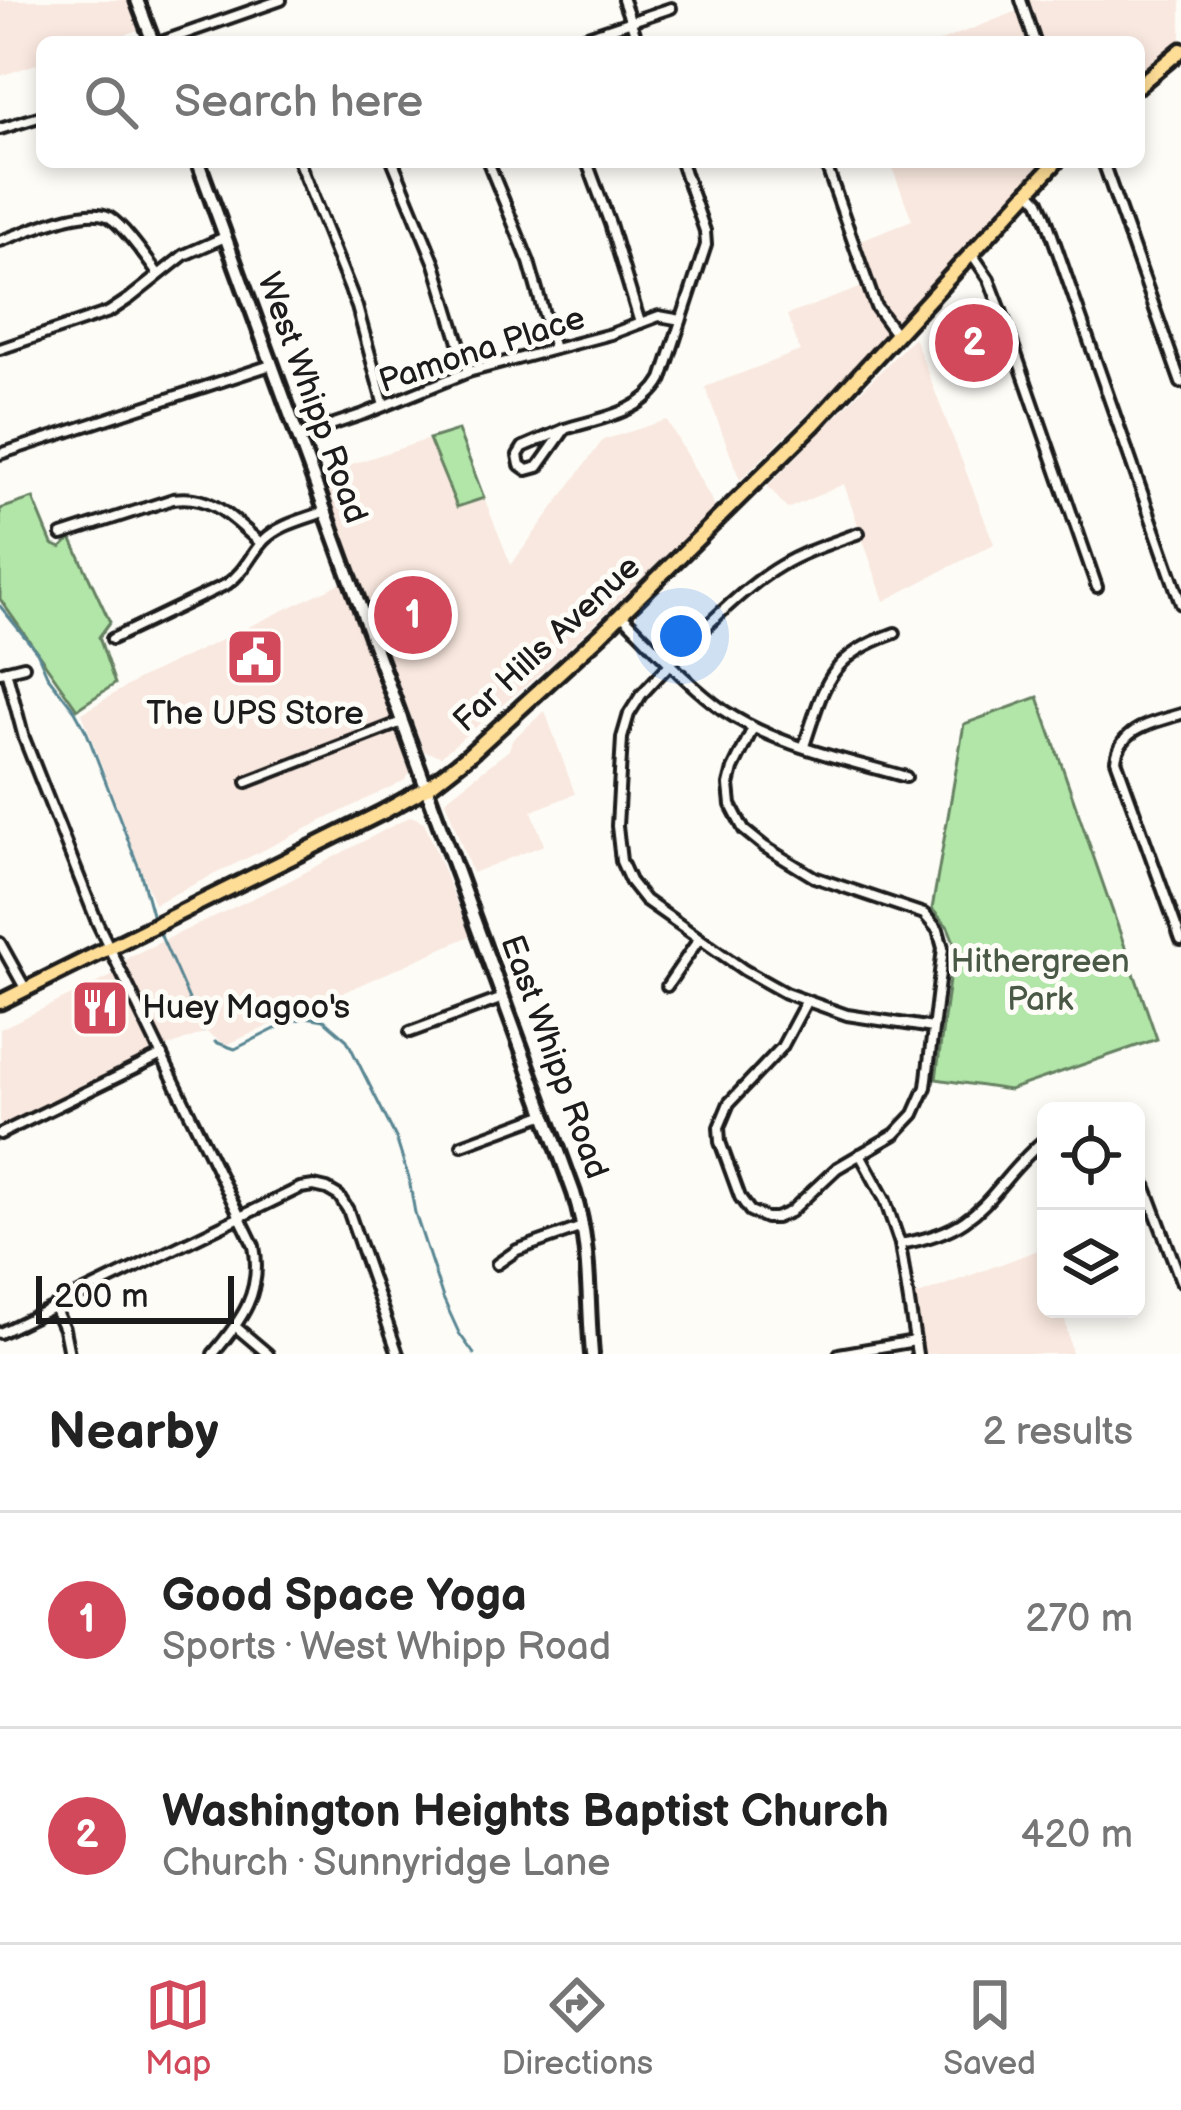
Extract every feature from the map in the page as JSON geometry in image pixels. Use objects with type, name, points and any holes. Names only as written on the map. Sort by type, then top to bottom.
[{"type":"main road","points":[[1145,81],[1181,50]]},
{"type":"main road","name":"Far Hills Avenue","points":[[0,1002],[428,787],[506,722],[621,614],[814,424],[1050,168]]},
{"type":"street","points":[[137,0],[154,36]]},
{"type":"street","points":[[174,36],[278,0]]},
{"type":"street","points":[[623,0],[636,36]]},
{"type":"street","points":[[1021,0],[1033,36]]},
{"type":"street","points":[[587,36],[670,8]]},
{"type":"street","points":[[0,129],[36,118]]},
{"type":"street","name":"West Whipp Road","points":[[202,168],[428,787]]},
{"type":"street","points":[[301,168],[352,294],[384,406]]},
{"type":"street","points":[[395,168],[435,264],[468,372]]},
{"type":"street","points":[[490,168],[529,262],[554,349]]},
{"type":"street","points":[[589,168],[640,323]]},
{"type":"street","points":[[565,429],[536,469],[520,465],[518,455],[523,447],[565,429],[633,408],[650,397],[662,379],[706,248],[683,168]]},
{"type":"street","points":[[827,168],[876,307],[896,334]]},
{"type":"street","points":[[1105,168],[1181,383]]},
{"type":"street","points":[[1029,190],[1041,206],[1181,604]]},
{"type":"street","points":[[0,241],[85,213],[100,214],[116,223],[158,274]]},
{"type":"street","points":[[0,349],[109,312],[184,255],[225,237]]},
{"type":"street","points":[[971,253],[989,279],[1002,313],[1097,587]]},
{"type":"street","name":"Pamona Place","points":[[298,436],[468,372],[659,316],[681,320]]},
{"type":"street","points":[[0,454],[271,364]]},
{"type":"street","points":[[62,536],[190,497],[213,504],[261,543]]},
{"type":"street","points":[[112,639],[226,584],[247,566],[261,543],[280,529],[326,512]]},
{"type":"street","points":[[859,533],[771,572],[740,596],[641,695],[624,727],[618,845],[625,872],[645,900],[766,983],[806,1002],[863,1018],[933,1028]]},
{"type":"street","points":[[621,614],[704,695],[753,728],[906,777]]},
{"type":"street","points":[[805,746],[819,701],[837,667],[860,646],[895,633]]},
{"type":"street","points":[[24,666],[3,671],[24,738],[110,948],[254,1246],[257,1268],[250,1305],[213,1354]]},
{"type":"street","points":[[1181,714],[1126,735],[1116,755],[1181,940]]},
{"type":"street","points":[[247,782],[402,722]]},
{"type":"street","points":[[753,728],[730,777],[729,794],[738,821],[754,839],[814,878],[915,909],[930,919],[941,938],[943,958],[920,1106],[899,1131],[826,1176],[790,1212],[772,1219],[759,1217],[740,1197],[728,1166],[719,1134],[723,1112],[782,1047],[806,1002]]},
{"type":"street","name":"East Whipp Road","points":[[428,787],[574,1192],[589,1267],[592,1354]]},
{"type":"street","points":[[667,986],[699,939]]},
{"type":"street","points":[[0,943],[26,989]]},
{"type":"street","points":[[410,1032],[503,998]]},
{"type":"street","points":[[0,1134],[162,1055]]},
{"type":"street","points":[[462,1145],[546,1114]]},
{"type":"street","points":[[900,1244],[937,1236],[971,1218],[1037,1148]]},
{"type":"street","points":[[860,1154],[885,1200],[900,1244],[917,1354]]},
{"type":"street","points":[[1145,1185],[1181,1281]]},
{"type":"street","points":[[0,1333],[241,1215],[307,1186],[321,1186],[339,1196],[348,1210],[398,1354]]},
{"type":"street","points":[[497,1264],[518,1250],[583,1226]]},
{"type":"street","points":[[54,1306],[69,1354]]},
{"type":"street","points":[[236,1327],[268,1354]]},
{"type":"street","points":[[839,1354],[915,1341]]},
{"type":"shaded area","points":[[0,0],[137,0],[147,27],[120,36],[36,36],[36,64],[0,76]]},
{"type":"shaded area","points":[[1022,0],[1181,0],[1181,44],[1145,77],[1145,36],[953,36],[1023,9]]},
{"type":"shaded area","points":[[892,168],[1051,168],[958,267],[740,480],[705,387],[800,351],[787,315],[873,283],[858,241],[912,220]]},
{"type":"shaded area","points":[[914,337],[994,544],[884,601],[844,484],[787,509],[768,486]]},
{"type":"shaded area","points":[[667,420],[716,508],[554,662],[441,756],[424,751],[321,474],[429,439],[456,507],[484,498],[511,565],[603,440]]},
{"type":"shaded area","points":[[343,582],[410,773],[405,780],[154,904],[82,713],[139,679]]},
{"type":"shaded area","points":[[545,711],[575,794],[532,811],[544,845],[472,873],[445,800],[509,750],[512,740]]},
{"type":"shaded area","points":[[411,816],[424,822],[470,936],[226,1045],[206,1032],[146,1055],[0,1126],[0,1029],[112,976],[129,957]]},
{"type":"shaded area","points":[[1037,1250],[1037,1318],[1065,1318],[1072,1354],[923,1354],[913,1297]]},
{"type":"green space","points":[[458,430],[484,498],[457,507],[429,439]]},
{"type":"green space","points":[[33,498],[52,544],[61,548],[71,538],[110,622],[99,637],[115,684],[77,709],[0,599],[0,509]]},
{"type":"green space","name":"Hithergreen Park","points":[[1038,697],[1157,1039],[1009,1090],[936,1079],[954,942],[932,909],[964,724]]},
{"type":"waterway","points":[[0,606],[37,652],[87,733],[153,918]]},
{"type":"waterway","points":[[157,927],[203,1031]]},
{"type":"waterway","points":[[215,1042],[235,1049],[306,1017],[324,1020],[347,1040],[396,1138],[443,1298],[474,1354]]},
{"type":"place","name":"Washington Heights Baptist Church","points":[[974,343]]},
{"type":"place","name":"Good Space Yoga","points":[[413,615]]},
{"type":"place","name":"The UPS Store","points":[[255,657]]},
{"type":"place","name":"Huey Magoo's","points":[[100,1008]]}]
